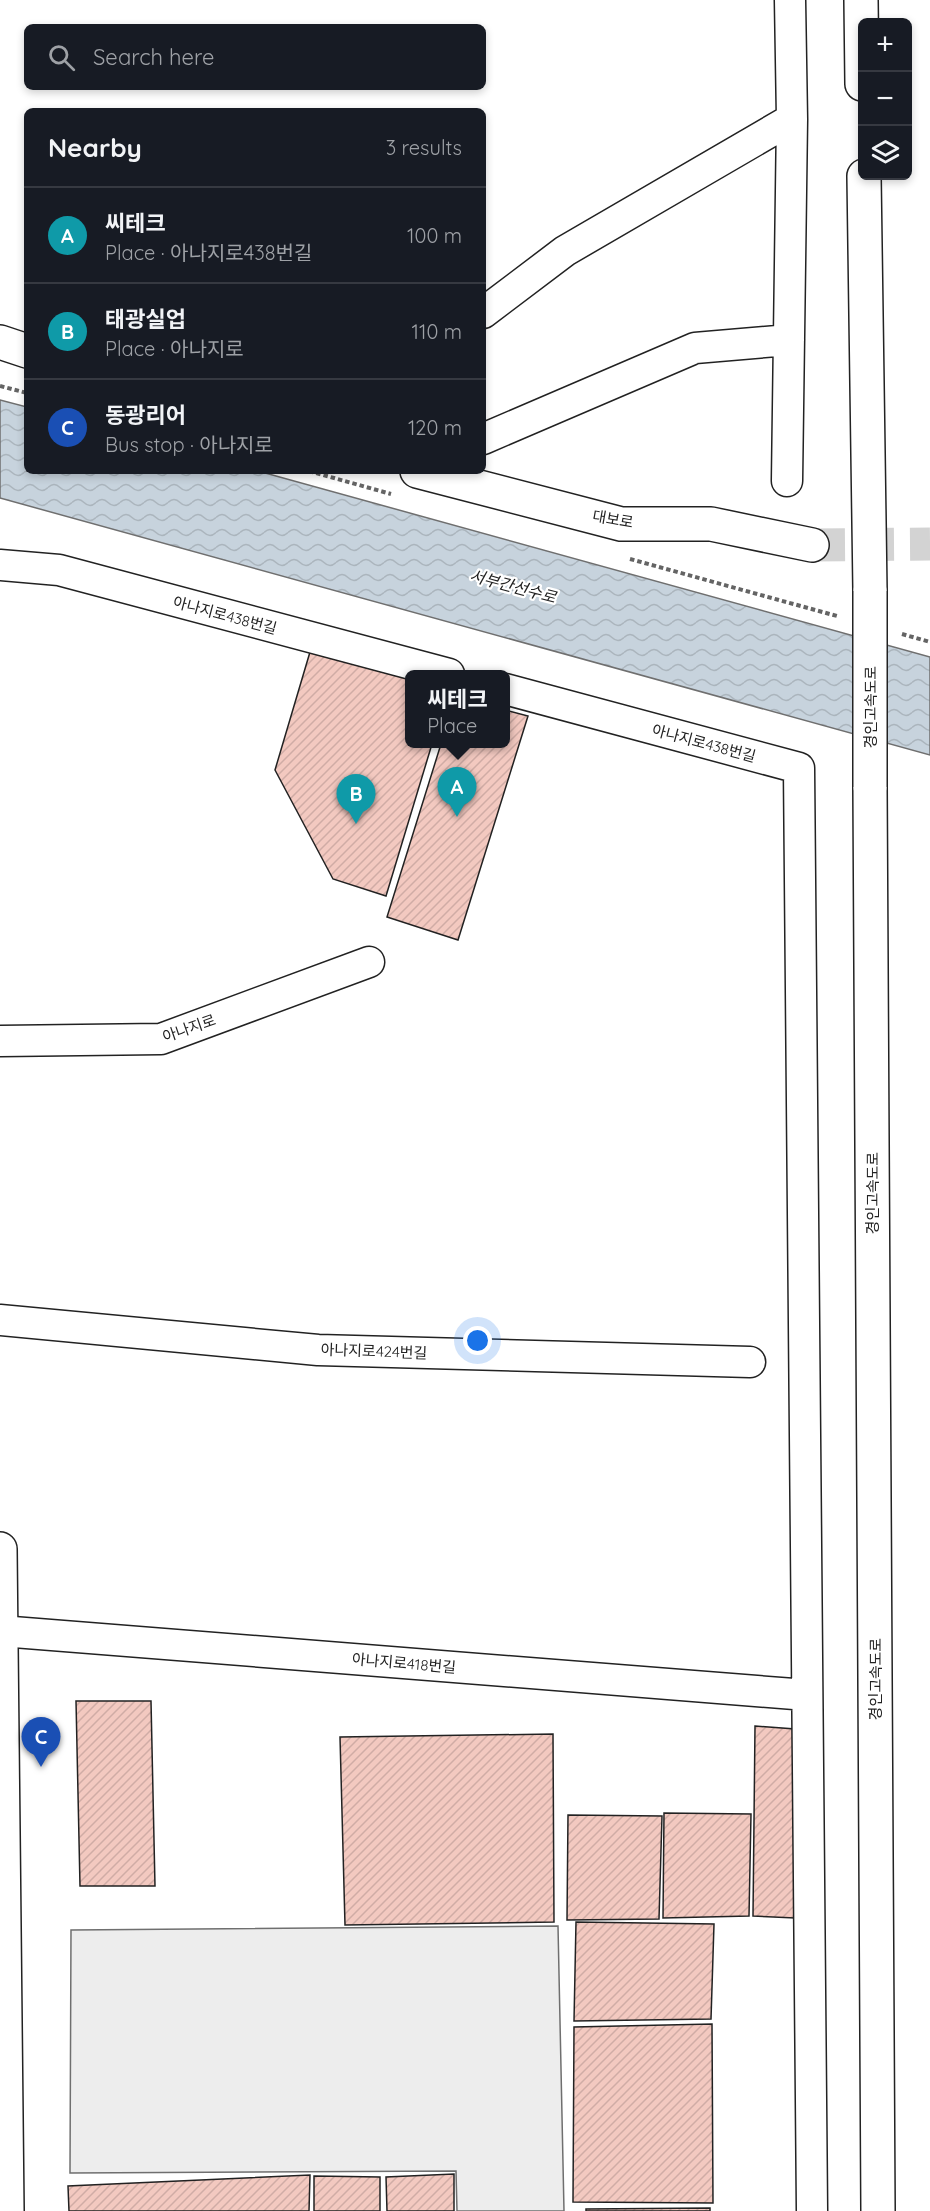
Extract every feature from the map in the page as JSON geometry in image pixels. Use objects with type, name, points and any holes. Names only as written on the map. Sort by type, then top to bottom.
[{"type":"main road","points":[[861,0],[862,72]]},
{"type":"main road","name":"경인고속도로","points":[[864,180],[870,591],[878,2211]]},
{"type":"main road","points":[[0,342],[24,350]]},
{"type":"main road","name":"대보로","points":[[429,474],[621,524],[711,524],[812,544]]},
{"type":"main road","points":[[0,1549],[2,1994],[7,2211]]},
{"type":"street","points":[[787,481],[792,119],[790,0]]},
{"type":"street","points":[[486,311],[565,251],[792,119]]},
{"type":"street","points":[[486,438],[695,348],[789,340]]},
{"type":"street","name":"아나지로438번길","points":[[0,565],[59,570],[430,670]]},
{"type":"street","name":"아나지로438번길","points":[[510,691],[799,768],[807,1695]]},
{"type":"street","name":"아나지로","points":[[0,1041],[161,1039],[369,962]]},
{"type":"street","name":"아나지로424번길","points":[[0,1320],[318,1350],[750,1362]]},
{"type":"street","name":"아나지로418번길","points":[[0,1631],[807,1695]]},
{"type":"street","points":[[807,1695],[812,2211]]},
{"type":"path","points":[[0,386],[24,392]]},
{"type":"shaded area","points":[[558,1926],[564,2211],[457,2211],[456,2171],[70,2173],[71,1930]]},
{"type":"water","name":"서부간선수로","points":[[0,400],[24,406],[24,474],[269,474],[930,657],[930,755],[0,498]]},
{"type":"building","points":[[310,652],[405,678],[405,748],[431,748],[386,896],[333,879],[275,770]]},
{"type":"building","points":[[510,711],[528,716],[458,940],[387,917],[440,748],[510,748]]},
{"type":"building","points":[[76,1701],[151,1701],[155,1886],[80,1886]]},
{"type":"building","points":[[755,1726],[795,1729],[795,1918],[753,1916]]},
{"type":"building","points":[[553,1734],[554,1922],[345,1925],[340,1737]]},
{"type":"building","points":[[664,1813],[751,1814],[749,1916],[663,1918]]},
{"type":"building","points":[[568,1815],[662,1816],[659,1919],[567,1920]]},
{"type":"building","points":[[576,1922],[714,1924],[711,2019],[574,2021]]},
{"type":"building","points":[[712,2024],[713,2203],[573,2202],[574,2027]]},
{"type":"building","points":[[454,2174],[454,2211],[387,2211],[386,2177]]},
{"type":"building","points":[[310,2175],[309,2211],[69,2211],[68,2186]]},
{"type":"building","points":[[314,2176],[380,2177],[380,2211],[314,2211]]},
{"type":"building","points":[[710,2208],[710,2211],[586,2211],[586,2209]]},
{"type":"tunnel","points":[[812,545],[930,544]]},
{"type":"place","name":"씨테크","points":[[457,817]]},
{"type":"place","name":"태광실업","points":[[356,824]]},
{"type":"place","name":"동광리어","points":[[41,1767]]}]
